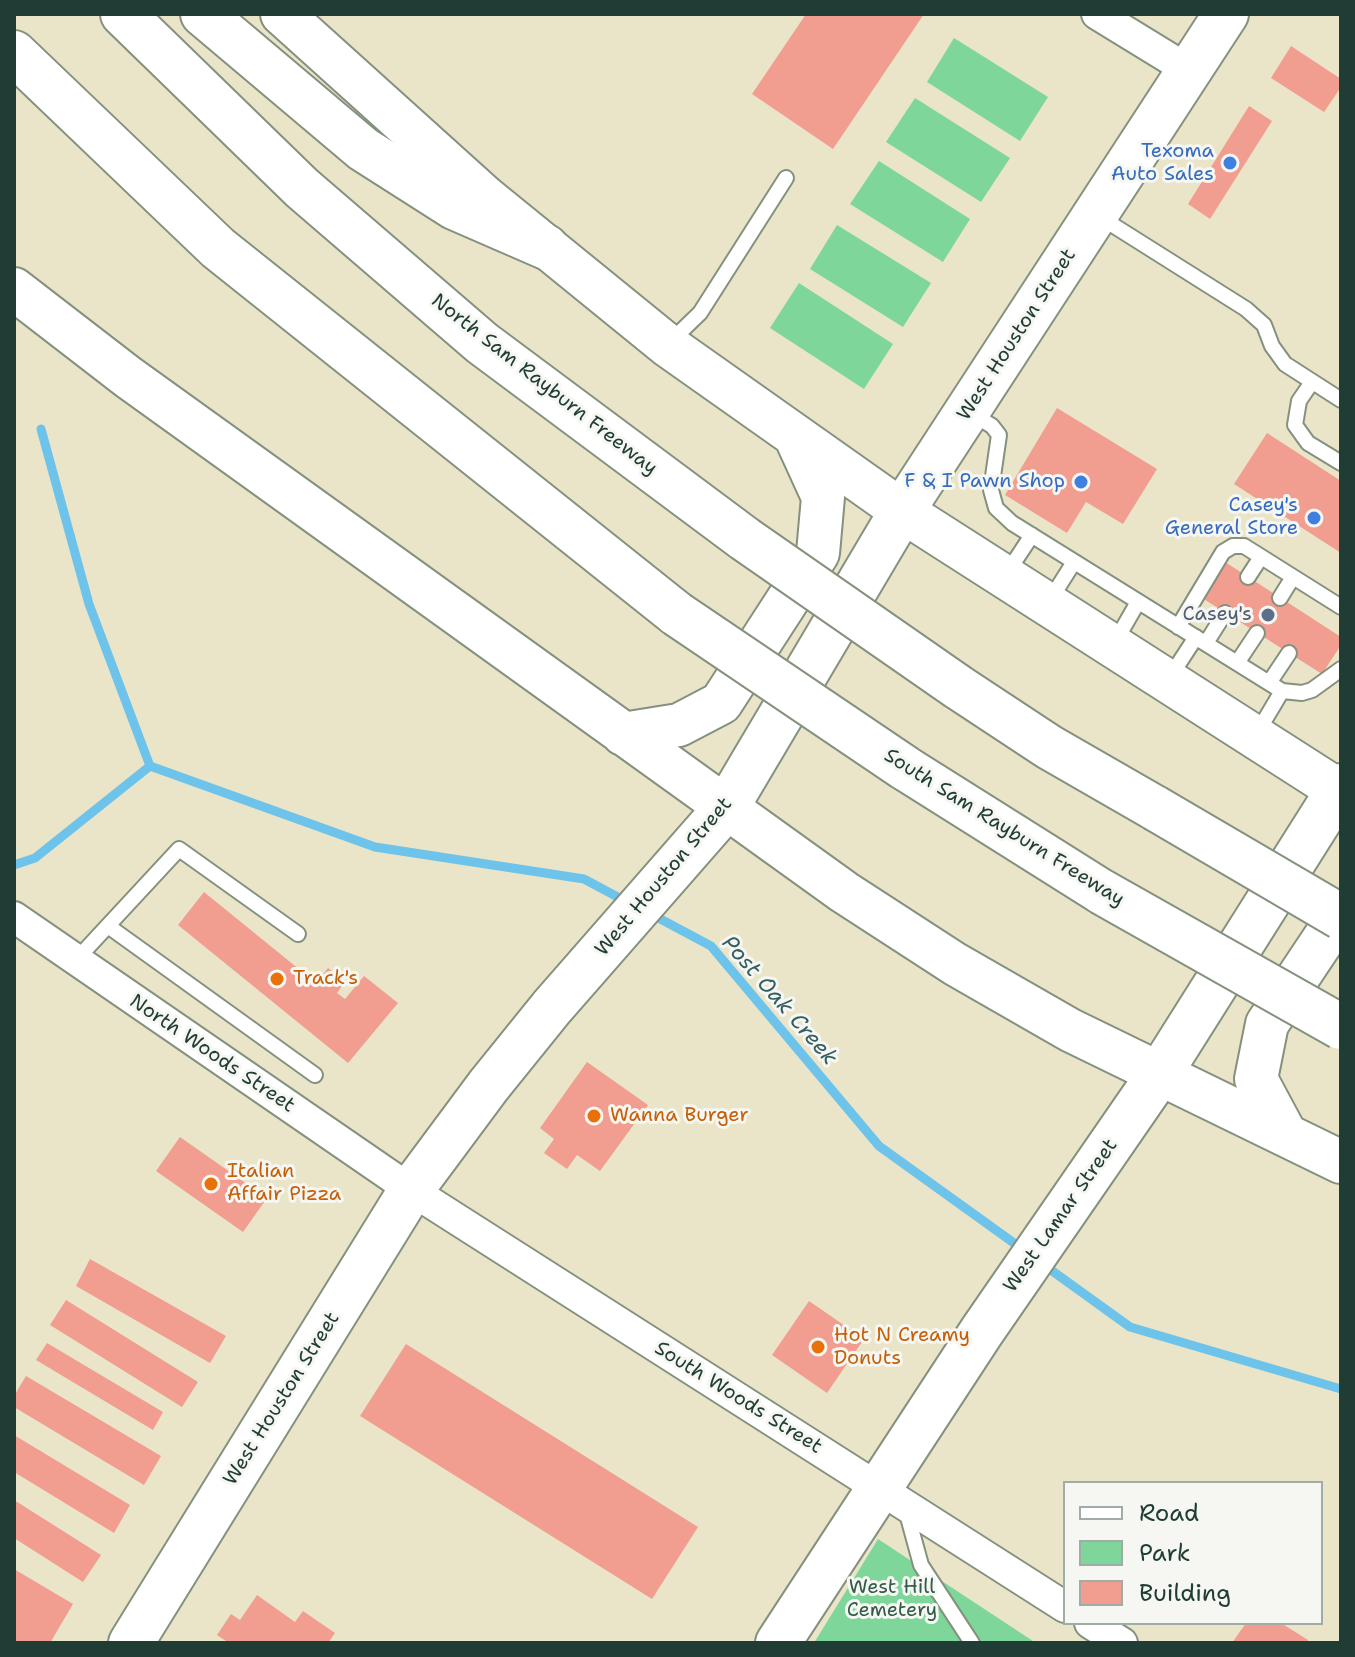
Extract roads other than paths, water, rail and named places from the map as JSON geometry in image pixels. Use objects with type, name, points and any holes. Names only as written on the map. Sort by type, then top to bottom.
[{"type":"main road","name":"North Sam Rayburn Freeway","points":[[123,14],[302,188],[482,343],[745,539],[1049,747],[1341,915]]},
{"type":"main road","points":[[203,14],[363,149],[454,207],[546,247]]},
{"type":"main road","points":[[282,14],[485,197],[667,345],[797,440],[902,511],[1340,790]]},
{"type":"main road","name":"West Houston Street","points":[[131,1643],[411,1190],[552,1007],[726,808],[902,511],[1226,14]]},
{"type":"main road","name":"South Sam Rayburn Freeway","points":[[14,53],[218,248],[677,614],[905,768],[1102,892],[1341,1027]]},
{"type":"main road","points":[[14,289],[128,377],[844,892],[955,964],[1070,1030],[1341,1162]]},
{"type":"main road","points":[[623,734],[679,725],[721,703],[818,553],[823,497],[797,440]]},
{"type":"main road","name":"West Lamar Street","points":[[778,1643],[891,1496],[982,1331],[1160,1073],[1340,790]]},
{"type":"main road","points":[[1286,1135],[1256,1079],[1267,1024],[1341,915]]},
{"type":"street","points":[[1097,14],[1190,71]]},
{"type":"street","name":"North Woods Street","points":[[24,924],[411,1190]]},
{"type":"street","name":"South Woods Street","points":[[411,1190],[1063,1606]]},
{"type":"street","points":[[1093,1625],[1122,1643]]},
{"type":"lane","points":[[667,345],[700,313],[786,178]]},
{"type":"lane","points":[[1096,214],[1246,309],[1264,325],[1272,346],[1285,364],[1341,400]]},
{"type":"lane","points":[[1312,382],[1299,401],[1295,425],[1308,443],[1341,463]]},
{"type":"lane","points":[[967,410],[992,426],[999,435],[991,490],[996,508],[1012,523],[1276,687],[1302,693],[1312,690],[1341,669]]},
{"type":"lane","points":[[1005,577],[1032,535]]},
{"type":"lane","points":[[1178,627],[1223,552],[1233,546],[1244,546],[1341,607]]},
{"type":"lane","points":[[1248,577],[1261,557]]},
{"type":"lane","points":[[1047,604],[1074,562]]},
{"type":"lane","points":[[1280,598],[1293,577]]},
{"type":"lane","points":[[1113,646],[1138,602]]},
{"type":"lane","points":[[1168,681],[1225,613]]},
{"type":"lane","points":[[1237,663],[1257,633]]},
{"type":"lane","points":[[1254,736],[1289,653]]},
{"type":"lane","points":[[76,960],[179,849],[298,934]]},
{"type":"lane","points":[[108,926],[315,1075]]},
{"type":"lane","points":[[891,1496],[921,1565],[972,1643]]},
{"type":"waterway","points":[[41,429],[89,604],[150,766]]},
{"type":"waterway","name":"Post Oak Creek","points":[[14,865],[35,858],[150,766],[375,847],[584,879],[627,902]]},
{"type":"waterway","name":"Post Oak Creek","points":[[651,914],[711,946],[879,1146],[1025,1251]]},
{"type":"waterway","name":"Post Oak Creek","points":[[1044,1265],[1130,1327],[1341,1389]]},
{"type":"place","name":"Texoma Auto Sales","points":[[1230,163]]},
{"type":"place","name":"F & I Pawn Shop","points":[[1081,482]]},
{"type":"place","name":"Casey's General Store","points":[[1314,518]]},
{"type":"place","name":"Casey's","points":[[1268,615]]},
{"type":"place","name":"Track's","points":[[277,979]]},
{"type":"place","name":"Wanna Burger","points":[[594,1116]]},
{"type":"place","name":"Italian Affair Pizza","points":[[211,1184]]},
{"type":"place","name":"Hot N Creamy Donuts","points":[[818,1347]]},
{"type":"park label","name":"West Hill Cemetery","points":[[892,1600]]}]
